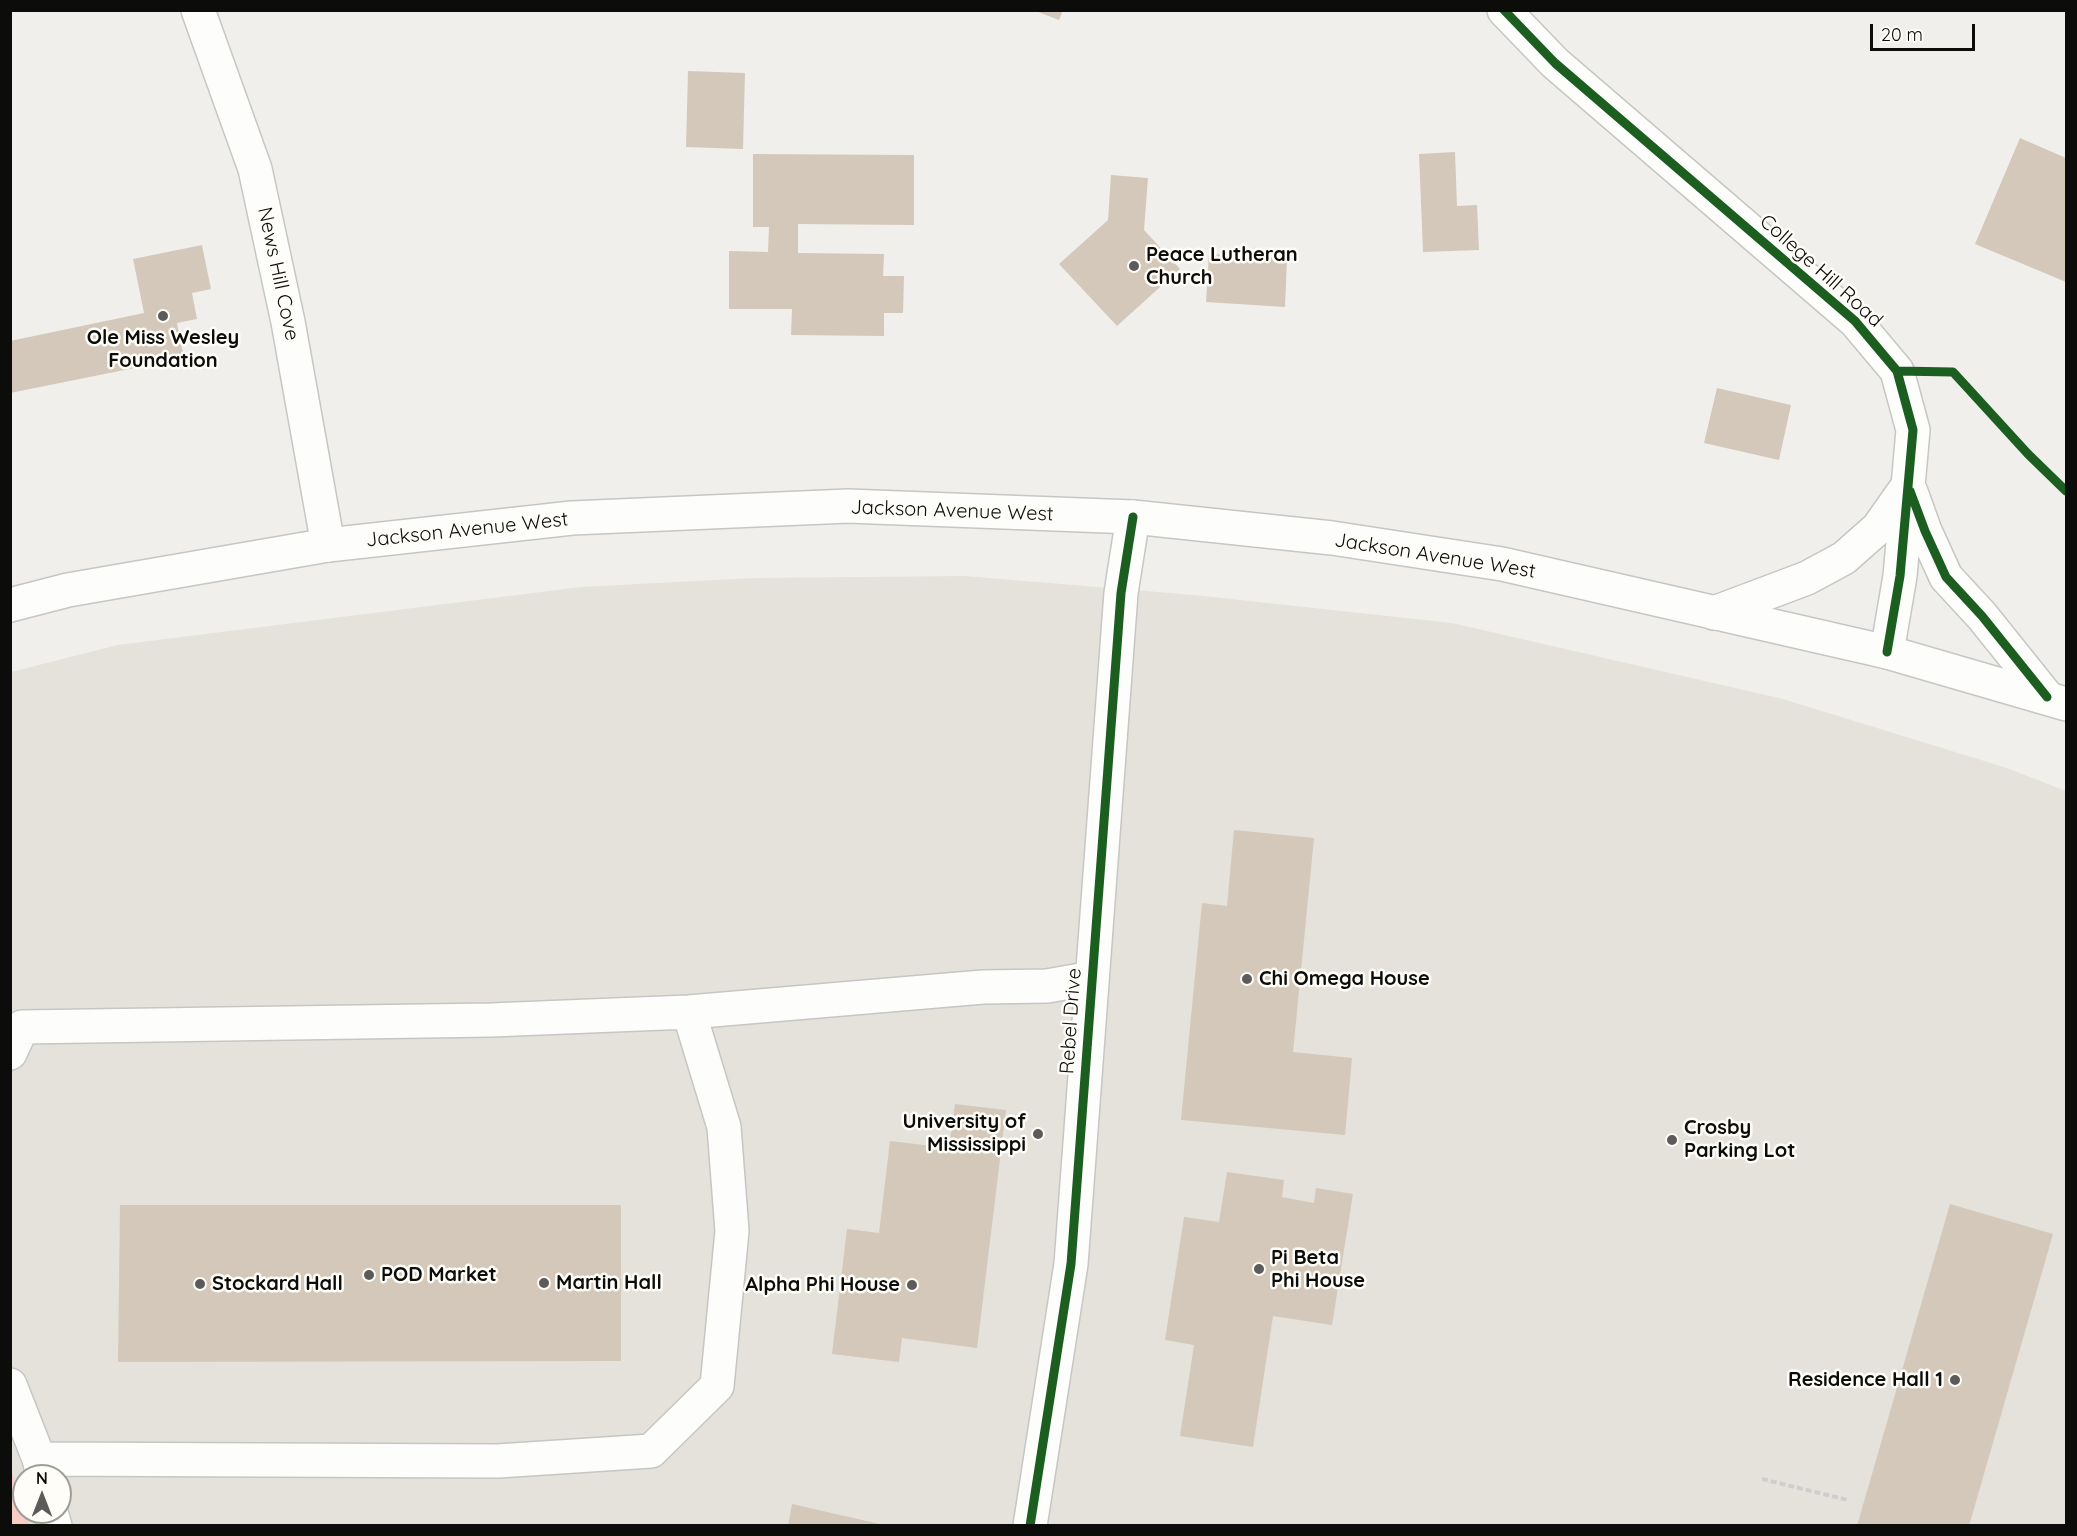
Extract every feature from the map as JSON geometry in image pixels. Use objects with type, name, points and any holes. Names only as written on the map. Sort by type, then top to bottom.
[{"type":"street","name":"News Hill Cove","points":[[198,10],[255,169],[288,322],[328,545]]},
{"type":"street","name":"College Hill Road","points":[[1504,10],[1556,63],[1851,317],[1897,371],[1913,430],[1900,576],[1887,652]]},
{"type":"street","points":[[1714,613],[1807,578],[1844,558],[1878,528],[1908,485]]},
{"type":"street","points":[[1908,485],[1924,531],[1946,577],[2057,701]]},
{"type":"street","name":"Jackson Avenue West","points":[[10,605],[68,590],[328,545],[572,519],[848,506],[1133,517],[1332,538],[1502,564],[1887,652],[2057,701]]},
{"type":"street","name":"Rebel Drive","points":[[1030,1526],[1071,1264],[1122,593],[1133,517]]},
{"type":"street","points":[[10,1053],[22,1027],[491,1020],[689,1012],[983,987],[1047,986],[1092,978]]},
{"type":"street","points":[[72,1468],[498,1461],[651,1451],[717,1386],[732,1231],[724,1127],[689,1012]]},
{"type":"street","points":[[10,1385],[40,1464]]},
{"type":"path","points":[[1762,1479],[1848,1500]]},
{"type":"shaded area","name":"University of Mississippi","points":[[965,576],[1194,595],[1452,623],[1783,699],[2007,768],[2066,791],[2066,1525],[11,1526],[11,672],[118,645],[581,587],[754,578]]},
{"type":"shaded area","points":[[10,1466],[12,1524],[30,1525],[11,1525]]},
{"type":"building","points":[[1033,10],[1063,10],[1059,20]]},
{"type":"building","points":[[688,71],[745,73],[743,149],[686,147]]},
{"type":"building","points":[[2020,138],[2066,158],[2066,282],[1975,244]]},
{"type":"building","points":[[1455,152],[1457,206],[1477,205],[1479,250],[1423,252],[1419,154]]},
{"type":"building","points":[[753,154],[914,155],[914,225],[798,224],[798,253],[884,254],[883,276],[904,276],[903,313],[884,313],[884,336],[791,335],[792,309],[729,309],[729,251],[768,252],[769,227],[753,227]]},
{"type":"building","points":[[1111,175],[1148,178],[1144,230],[1180,269],[1117,326],[1059,264],[1108,220]]},
{"type":"building","name":"Ole Miss Wesley Foundation","points":[[202,245],[211,289],[192,293],[197,319],[177,323],[184,358],[10,393],[10,341],[144,313],[133,259]]},
{"type":"building","points":[[1209,254],[1287,258],[1285,307],[1206,302]]},
{"type":"building","points":[[1717,388],[1791,405],[1779,460],[1704,443]]},
{"type":"building","name":"Chi Omega House","points":[[1234,830],[1314,838],[1293,1052],[1352,1058],[1345,1135],[1181,1120],[1202,903],[1227,906]]},
{"type":"building","name":"Alpha Phi House","points":[[955,1104],[1006,1110],[977,1348],[902,1338],[899,1362],[832,1354],[847,1229],[879,1233],[890,1141],[949,1148]]},
{"type":"building","name":"Pi Beta Phi House","points":[[1227,1172],[1284,1180],[1282,1197],[1314,1203],[1316,1188],[1353,1194],[1332,1325],[1273,1316],[1253,1447],[1180,1436],[1194,1345],[1165,1340],[1184,1217],[1219,1222]]},
{"type":"building","name":"Residence Hall 1","points":[[1950,1204],[2053,1234],[1969,1526],[1857,1526]]},
{"type":"building","points":[[120,1205],[621,1205],[621,1361],[118,1362]]},
{"type":"building","points":[[792,1504],[884,1525],[884,1526],[788,1526]]},
{"type":"cycle path","points":[[1504,10],[1555,63],[1855,321],[1897,371],[1913,430],[1900,576],[1887,652]]},
{"type":"cycle path","points":[[1897,371],[1953,372],[2028,454],[2066,491]]},
{"type":"cycle path","points":[[1910,491],[1946,577],[1982,616],[2047,697]]},
{"type":"cycle path","points":[[1030,1526],[1071,1264],[1121,593],[1133,517]]},
{"type":"place","name":"Peace Lutheran Church","points":[[1134,266]]},
{"type":"place","name":"Ole Miss Wesley Foundation","points":[[163,316]]},
{"type":"place","name":"Chi Omega House","points":[[1247,979]]},
{"type":"place","name":"University of Mississippi","points":[[1038,1134]]},
{"type":"place","name":"Crosby Parking Lot","points":[[1672,1140]]},
{"type":"place","name":"Pi Beta Phi House","points":[[1259,1269]]},
{"type":"place","name":"POD Market","points":[[369,1275]]},
{"type":"place","name":"Martin Hall","points":[[544,1283]]},
{"type":"place","name":"Stockard Hall","points":[[200,1284]]},
{"type":"place","name":"Alpha Phi House","points":[[912,1285]]},
{"type":"place","name":"Residence Hall 1","points":[[1955,1380]]}]
